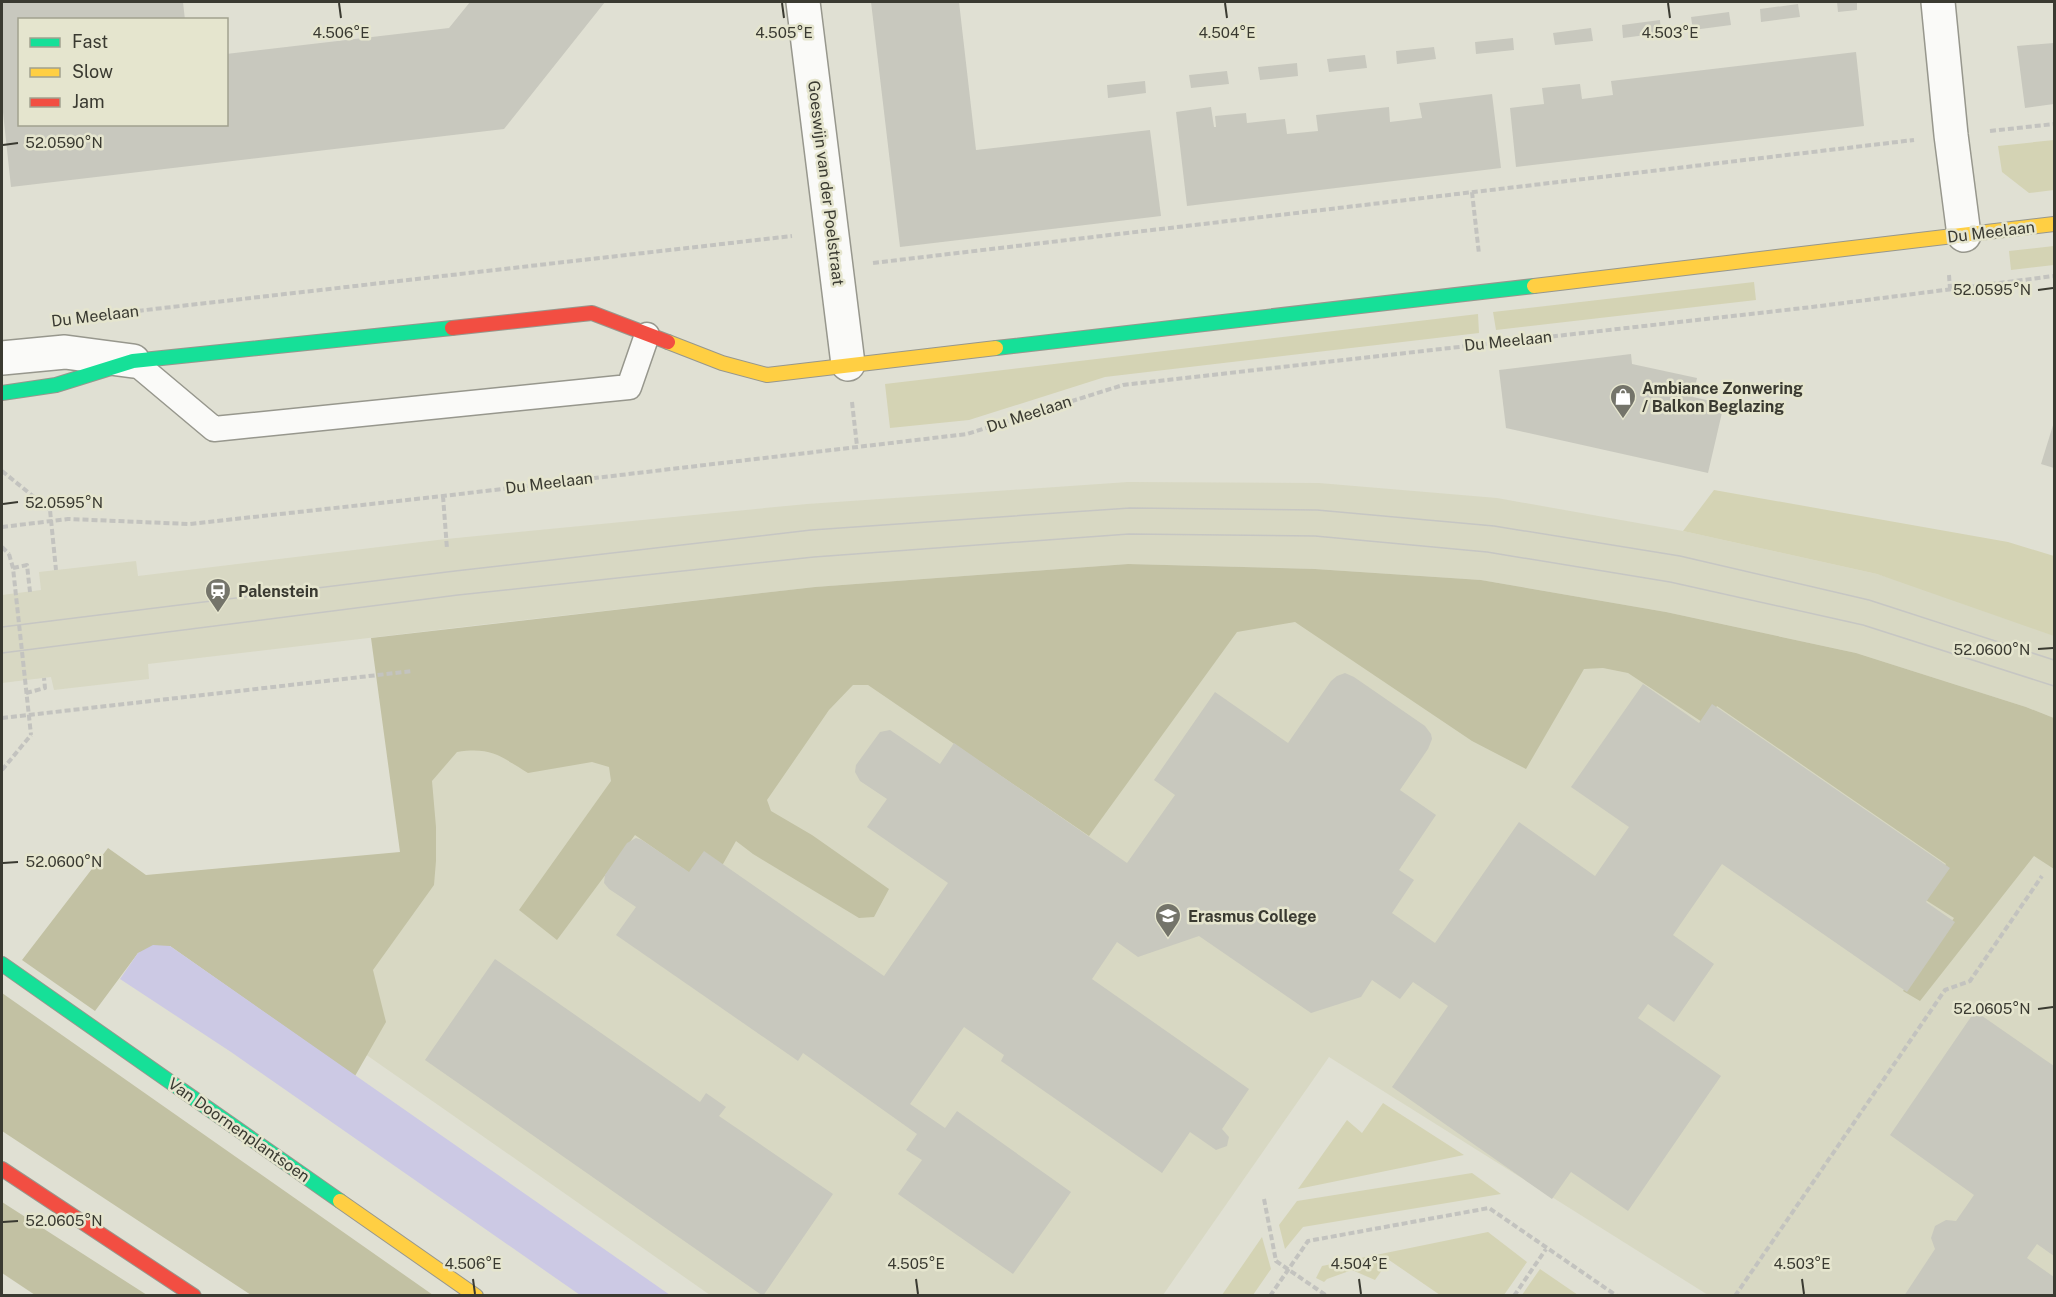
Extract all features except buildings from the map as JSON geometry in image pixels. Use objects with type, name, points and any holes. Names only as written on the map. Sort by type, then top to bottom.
[{"type":"street","name":"Goeswijn van der Poelstraat","points":[[803,2],[848,364]]},
{"type":"street","points":[[1938,2],[1951,135],[1964,235]]},
{"type":"street","name":"Du Meelaan","points":[[2,393],[56,385],[133,361],[592,313],[722,363],[767,375],[2055,225]]},
{"type":"street","name":"Du Meelaan","points":[[2,358],[65,352],[133,361]]},
{"type":"street","name":"Van Doornenplantsoen","points":[[2,964],[476,1296]]},
{"type":"street","points":[[2,1169],[194,1296]]},
{"type":"lane","points":[[133,361],[214,429],[628,387],[647,335]]},
{"type":"path","points":[[837,268],[2055,124]]},
{"type":"path","name":"Du Meelaan","points":[[97,316],[832,231]]},
{"type":"path","name":"Du Meelaan","points":[[2,527],[68,519],[190,524],[967,434],[1123,385],[1812,307],[2055,276]]},
{"type":"path","points":[[2,471],[50,510],[56,570]]},
{"type":"path","points":[[443,496],[447,549]]},
{"type":"path","points":[[2,547],[9,554],[13,568],[31,735],[2,770]]},
{"type":"path","points":[[13,568],[27,565],[30,592]]},
{"type":"path","points":[[2,718],[412,671]]},
{"type":"path","points":[[26,693],[45,688],[44,678]]},
{"type":"path","points":[[1735,1296],[1946,990],[1970,981],[2042,876]]},
{"type":"path","points":[[1263,1198],[1276,1261],[1327,1296]]},
{"type":"path","points":[[1270,1296],[1308,1241],[1489,1208],[1617,1296]]},
{"type":"path","points":[[1514,1296],[1546,1249]]},
{"type":"shaded area","points":[[2054,140],[2054,190],[2029,193],[2002,172],[1998,146]]},
{"type":"shaded area","points":[[2054,246],[2054,265],[2011,270],[2009,251]]},
{"type":"shaded area","points":[[1754,282],[1756,300],[1496,330],[1493,312]]},
{"type":"shaded area","points":[[1478,314],[1479,333],[1105,377],[969,420],[890,428],[885,384]]},
{"type":"shaded area","points":[[1128,482],[1319,483],[1497,498],[1683,531],[1877,574],[2054,629],[2054,718],[1856,653],[1666,612],[1481,580],[1315,569],[1128,564],[815,587],[462,627],[148,664],[149,679],[54,690],[51,677],[2,683],[2,595],[41,590],[39,572],[136,561],[138,576],[446,539],[807,504]]},
{"type":"shaded area","points":[[1714,490],[2008,542],[2054,556],[2054,636],[1877,574],[1683,531]]},
{"type":"shaded area","points":[[1128,564],[1315,569],[1481,580],[1666,612],[1856,653],[2026,707],[2054,718],[2054,869],[2034,856],[1920,1001],[1903,991],[1954,918],[1921,897],[1946,864],[1717,706],[1705,724],[1628,673],[1603,668],[1584,669],[1526,769],[1472,741],[1295,622],[1237,632],[1089,836],[868,685],[853,685],[829,710],[767,800],[771,811],[812,835],[889,889],[874,917],[859,918],[753,854],[736,841],[723,864],[691,874],[635,835],[557,940],[519,910],[611,781],[609,767],[592,762],[528,773],[495,754],[479,751],[457,752],[432,781],[436,827],[434,885],[373,970],[386,1022],[355,1076],[170,946],[138,953],[95,1011],[22,960],[108,848],[146,875],[400,852],[371,638],[815,587]]},
{"type":"shaded area","name":"Erasmus College","points":[[1229,581],[2054,758],[2054,1295],[1708,1295],[1329,1057],[1163,1295],[710,1295],[315,1019],[420,858],[438,657]]},
{"type":"shaded area","points":[[153,945],[170,946],[670,1295],[580,1295],[231,1052],[120,979],[138,953]]},
{"type":"shaded area","points":[[2,993],[433,1295],[251,1295],[2,1131]]},
{"type":"shaded area","points":[[1383,1103],[1464,1155],[1298,1189],[1347,1120],[1362,1133]]},
{"type":"shaded area","points":[[1472,1173],[1501,1194],[1303,1227],[1285,1249],[1279,1225],[1297,1201]]},
{"type":"shaded area","points":[[2,1202],[147,1295],[35,1295],[2,1273]]},
{"type":"shaded area","points":[[1488,1232],[1527,1262],[1504,1295],[1440,1295],[1389,1260],[1375,1280],[1352,1270],[1324,1282],[1316,1278],[1322,1266]]},
{"type":"shaded area","points":[[1262,1237],[1271,1269],[1253,1295],[1222,1295]]},
{"type":"shaded area","points":[[1540,1269],[1578,1295],[1522,1295]]},
{"type":"tram line","points":[[2,627],[811,530],[1130,508],[1317,510],[1494,526],[1680,556],[1869,600],[2054,660]]},
{"type":"tram line","points":[[2,653],[458,595],[814,557],[1129,534],[1315,536],[1487,552],[1670,582],[1863,625],[2054,686]]},
{"type":"traffic: fast","points":[[996,348],[1534,286]]},
{"type":"traffic: fast","points":[[2,393],[56,385],[133,361],[452,328]]},
{"type":"traffic: fast","points":[[2,964],[340,1201]]},
{"type":"traffic: slow","points":[[1534,286],[2054,224]]},
{"type":"traffic: slow","points":[[668,342],[722,363],[767,375],[996,348]]},
{"type":"traffic: slow","points":[[340,1201],[476,1296]]},
{"type":"traffic: jam","points":[[452,328],[592,313],[668,342]]},
{"type":"traffic: jam","points":[[2,1169],[194,1296]]},
{"type":"place","name":"Ambiance Zonwering / Balkon Beglazing","points":[[1623,420]]},
{"type":"place","name":"Palenstein","points":[[218,614]]},
{"type":"place","name":"Erasmus College","points":[[1168,939]]}]
